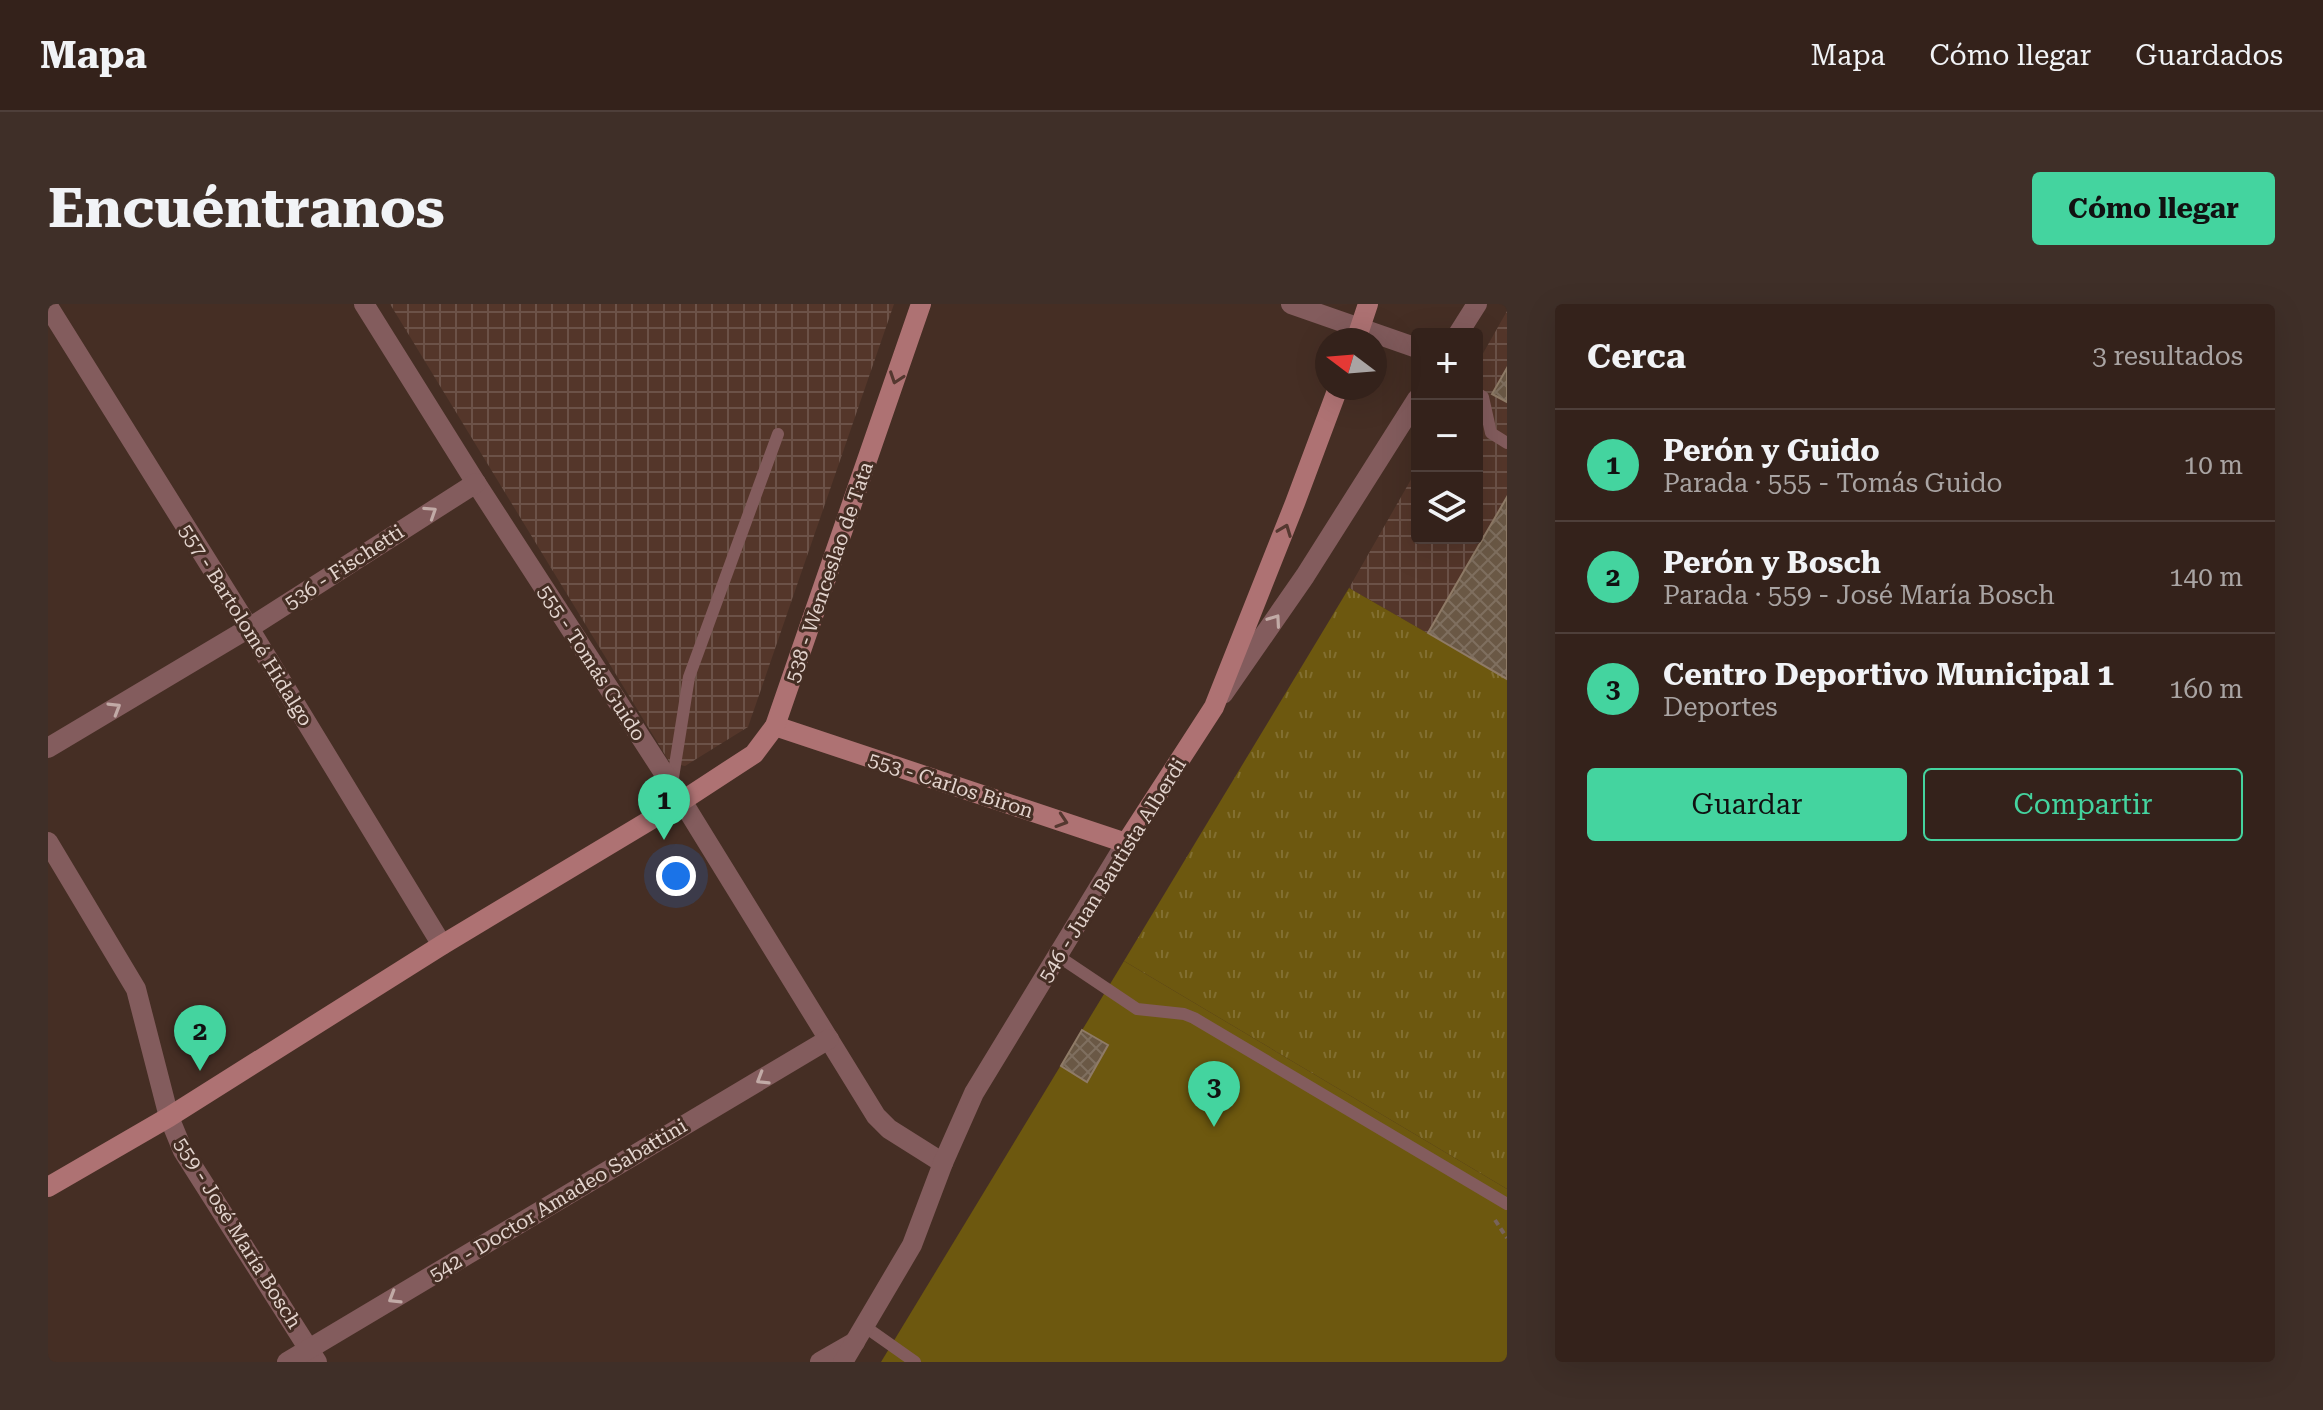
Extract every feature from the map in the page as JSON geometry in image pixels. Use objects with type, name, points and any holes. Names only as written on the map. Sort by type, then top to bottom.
[{"type":"street","name":"555 - Tomás Guido","points":[[364,304],[677,792],[876,1116],[889,1129],[943,1163]]},
{"type":"street","name":"538 - Wenceslao de Tata","points":[[48,1187],[169,1117],[677,792],[754,754],[775,726],[921,304]]},
{"type":"street","points":[[1291,304],[1345,328]]},
{"type":"street","points":[[1360,328],[1368,304]]},
{"type":"street","points":[[1462,328],[1477,304]]},
{"type":"street","name":"557 - Bartolomé Hidalgo","points":[[49,306],[442,945]]},
{"type":"street","points":[[1387,341],[1411,347]]},
{"type":"street","points":[[1214,707],[1334,400]]},
{"type":"street","name":"546 - Juan Bautista Alberdi","points":[[843,1362],[912,1245],[974,1093],[1126,843],[1214,707],[1305,576],[1416,400]]},
{"type":"street","name":"536 - Fischetti","points":[[48,748],[249,628],[476,483]]},
{"type":"street","name":"553 - Carlos Biron","points":[[775,726],[1126,843]]},
{"type":"street","name":"559 - José María Bosch","points":[[48,842],[136,989],[169,1117],[183,1151],[313,1355]]},
{"type":"street","name":"542 - Doctor Amadeo Sabattini","points":[[287,1362],[313,1355],[829,1039]]},
{"type":"street","points":[[820,1362],[860,1334]]},
{"type":"lane","points":[[1483,397],[1491,433],[1507,443]]},
{"type":"lane","points":[[677,792],[689,677],[778,434]]},
{"type":"lane","points":[[1058,956],[1137,1009],[1194,1018],[1507,1204]]},
{"type":"lane","points":[[860,1334],[915,1362]]},
{"type":"shaded area","points":[[390,304],[894,304],[748,727],[685,766],[670,763]]},
{"type":"shaded area","points":[[1507,311],[1507,679],[1349,588],[1411,480],[1411,544],[1483,544],[1483,353]]},
{"type":"green space","points":[[1349,588],[1507,679],[1507,1189],[1124,961]]},
{"type":"green space","points":[[1124,961],[1507,1189],[1507,1362],[881,1362]]},
{"type":"building","points":[[1507,368],[1507,402],[1492,394]]},
{"type":"building","points":[[1507,497],[1507,679],[1428,633],[1480,544],[1483,544],[1483,538]]},
{"type":"building","points":[[1082,1030],[1108,1045],[1087,1082],[1061,1066]]},
{"type":"place","name":"Perón y Guido","points":[[664,840]]},
{"type":"place","name":"Perón y Bosch","points":[[200,1071]]},
{"type":"place","name":"Centro Deportivo Municipal 1","points":[[1214,1127]]}]
